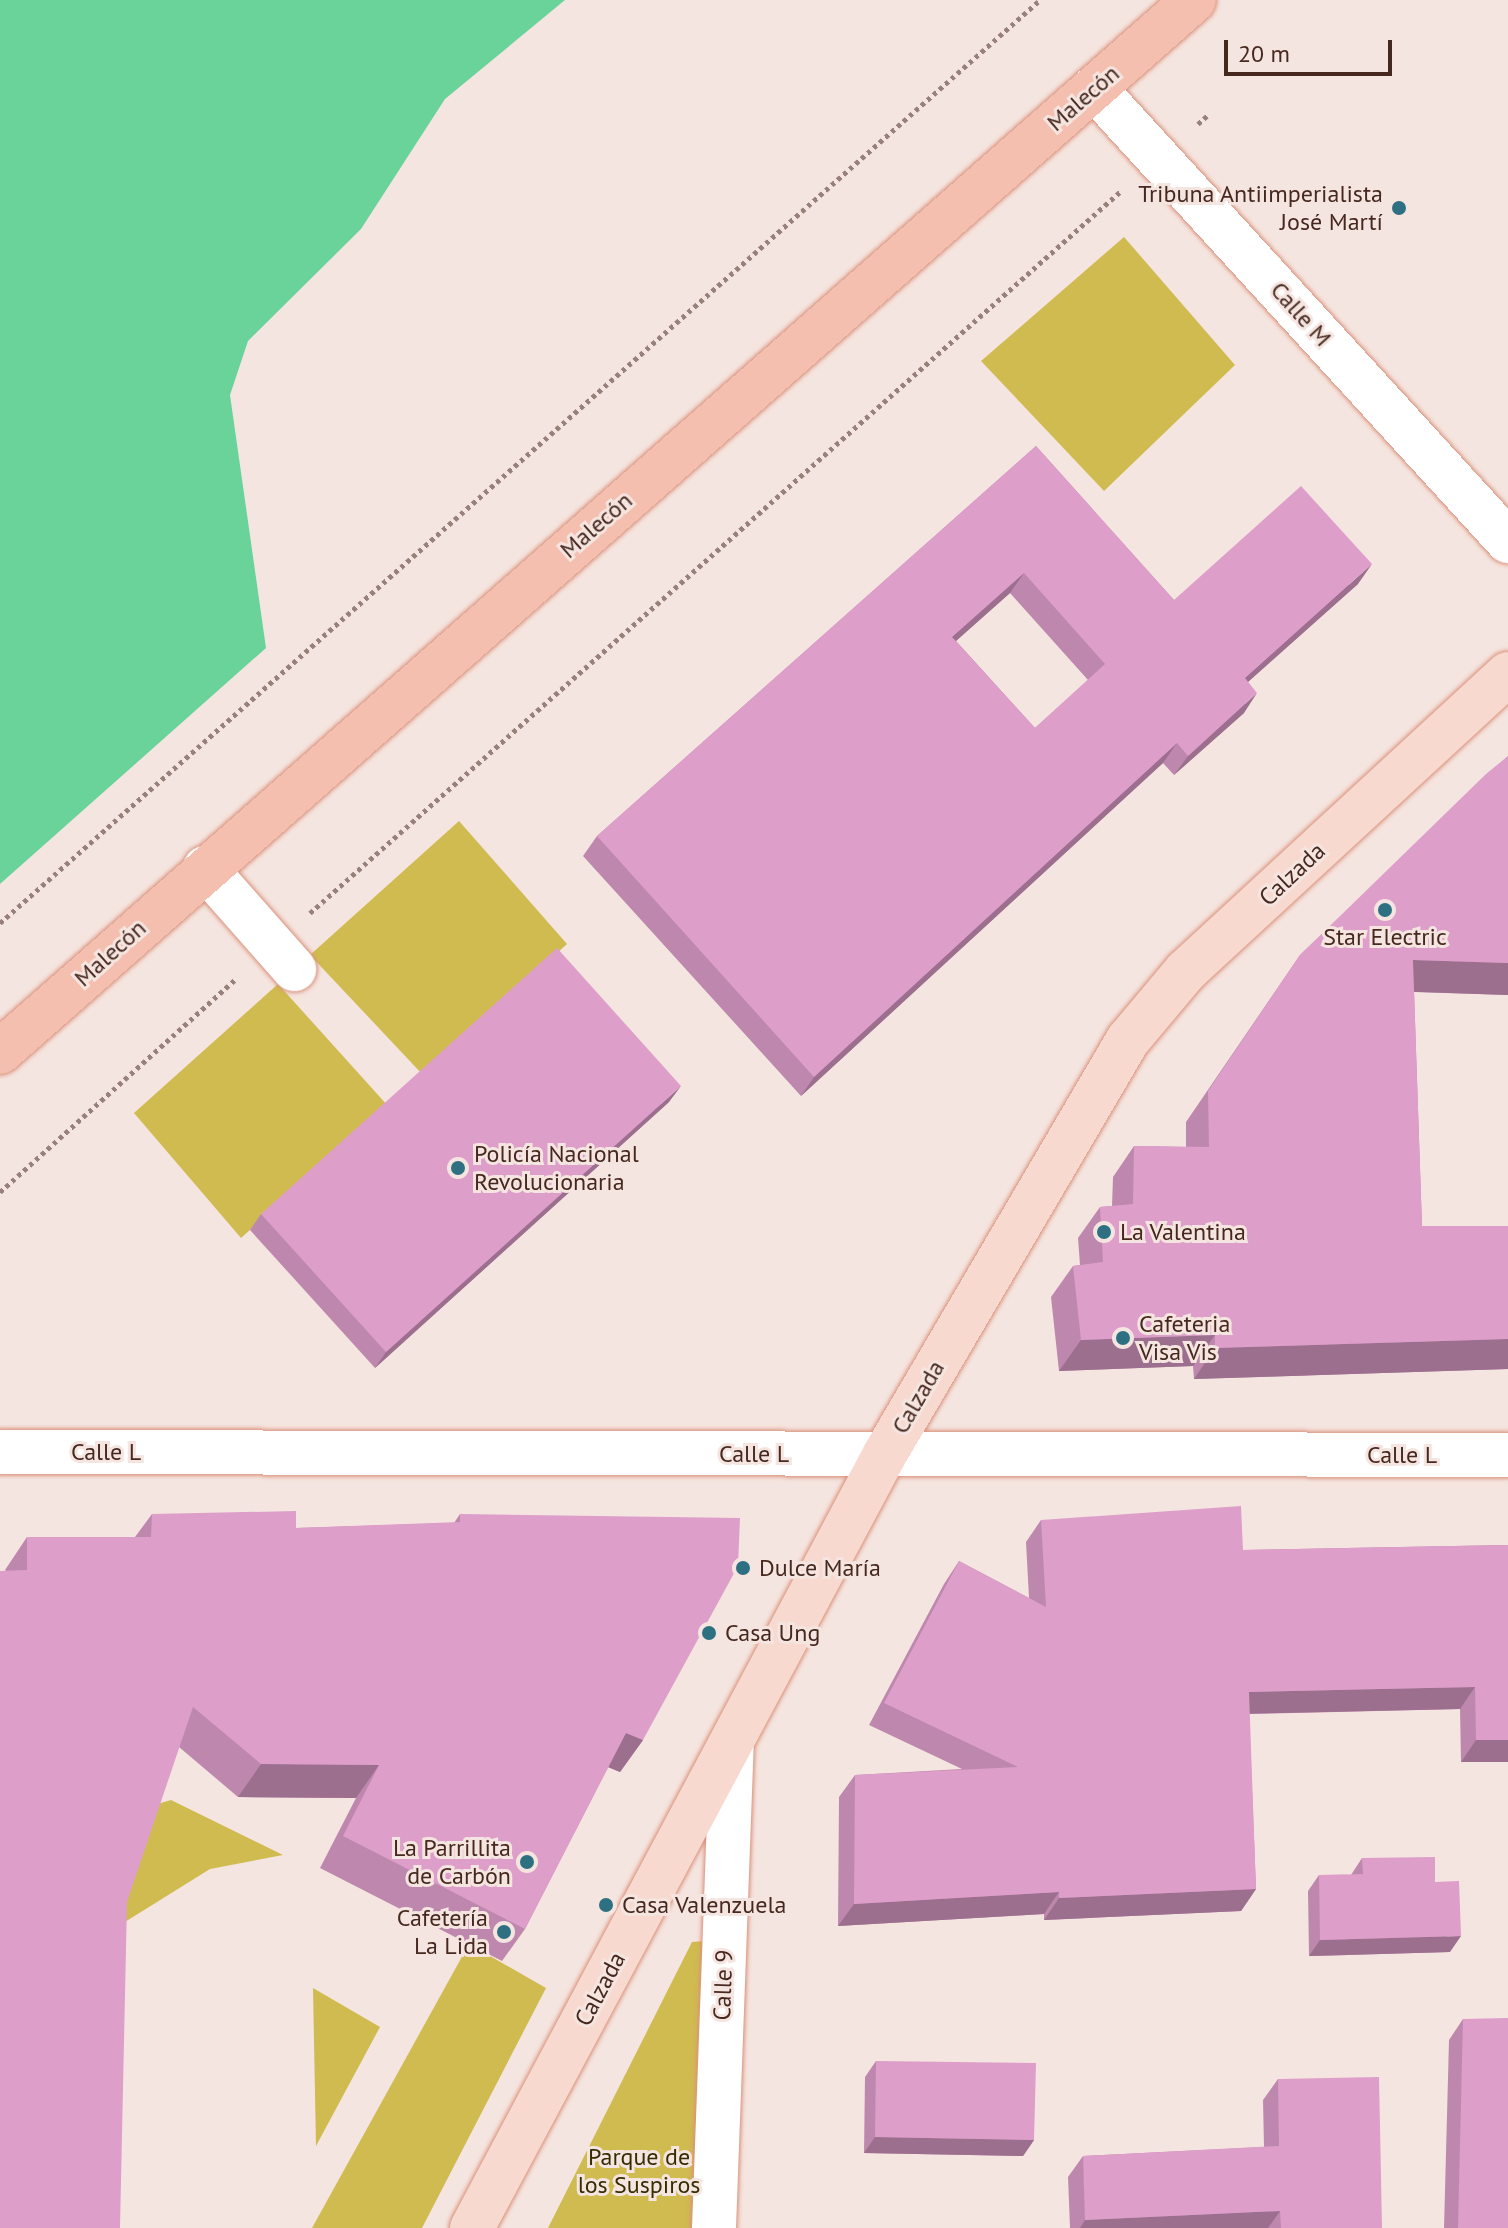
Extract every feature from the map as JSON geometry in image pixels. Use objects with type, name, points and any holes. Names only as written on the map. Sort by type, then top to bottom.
[{"type":"highway","name":"Malecón","points":[[0,1052],[205,868],[1194,0]]},
{"type":"main road","name":"Calzada","points":[[472,2228],[885,1454],[1128,1040],[1186,971],[1508,674]]},
{"type":"street","name":"Calle M","points":[[1094,88],[1508,541]]},
{"type":"street","points":[[205,868],[284,957]]},
{"type":"street","name":"Calle L","points":[[0,1452],[1508,1455]]},
{"type":"street","name":"Calle 9","points":[[714,2228],[732,1743]]},
{"type":"path","points":[[0,923],[1040,0]]},
{"type":"path","points":[[0,1192],[284,957],[1209,114]]},
{"type":"green space","points":[[1124,237],[1235,365],[1104,491],[981,361]]},
{"type":"green space","points":[[459,821],[567,944],[423,1075],[310,955]]},
{"type":"green space","points":[[278,984],[388,1106],[241,1238],[134,1113]]},
{"type":"green space","points":[[171,1800],[283,1855],[210,1869],[104,1935],[147,1807]]},
{"type":"green space","name":"Parque de los Suspiros","points":[[705,1941],[692,2228],[548,2228],[692,1942]]},
{"type":"green space","points":[[469,1944],[546,1988],[422,2228],[312,2228]]},
{"type":"green space","points":[[313,1988],[380,2027],[316,2146]]},
{"type":"shaded area","points":[[0,0],[565,0],[445,99],[361,229],[248,341],[230,395],[266,648],[0,884]]},
{"type":"building","points":[[1036,446],[1174,600],[1301,486],[1372,564],[1245,678],[1257,693],[1188,756],[1177,743],[814,1077],[597,836]],"holes":[[[1024,573],[1105,664],[1035,728],[952,637]]]},
{"type":"building","points":[[1508,756],[1508,963],[1413,960],[1422,1226],[1508,1226],[1508,1339],[1215,1348],[1215,1335],[1081,1340],[1073,1266],[1103,1262],[1100,1207],[1133,1204],[1134,1146],[1209,1147],[1208,1091],[1300,955]]},
{"type":"building","name":"Policía Nacional Revolucionaria","points":[[557,948],[681,1086],[386,1352],[261,1214]]},
{"type":"building","points":[[1241,1506],[1243,1550],[1508,1545],[1508,1740],[1476,1740],[1475,1687],[1249,1692],[1256,1889],[1059,1898],[1059,1892],[854,1904],[855,1775],[1018,1767],[884,1703],[959,1561],[1046,1607],[1041,1520]]},
{"type":"building","points":[[296,1511],[296,1528],[460,1522],[460,1514],[740,1518],[738,1566],[643,1740],[626,1733],[525,1929],[343,1836],[379,1765],[261,1764],[193,1707],[127,1902],[120,2228],[0,2228],[0,1571],[27,1570],[27,1537],[151,1537],[152,1514]]},
{"type":"building","points":[[1435,1857],[1435,1882],[1459,1881],[1461,1936],[1320,1940],[1319,1875],[1363,1874],[1362,1858]]},
{"type":"building","points":[[1508,2018],[1508,2228],[1458,2228],[1463,2019]]},
{"type":"building","points":[[876,2061],[1036,2063],[1034,2140],[875,2137]]},
{"type":"building","points":[[1379,2077],[1382,2228],[1281,2228],[1280,2211],[1085,2220],[1083,2156],[1279,2146],[1278,2079]]},
{"type":"place","name":"Tribuna Antiimperialista José Martí","points":[[1399,208]]},
{"type":"place","name":"Star Electric","points":[[1385,910]]},
{"type":"place","name":"Policía Nacional Revolucionaria","points":[[458,1168]]},
{"type":"place","name":"La Valentina","points":[[1104,1232]]},
{"type":"place","name":"Cafeteria Visa Vis","points":[[1123,1338]]},
{"type":"place","name":"Dulce María","points":[[743,1568]]},
{"type":"place","name":"Casa Ung","points":[[709,1633]]},
{"type":"place","name":"La Parrillita de Carbón","points":[[527,1862]]},
{"type":"place","name":"Casa Valenzuela","points":[[606,1905]]},
{"type":"place","name":"Cafetería La Lida","points":[[504,1932]]}]
